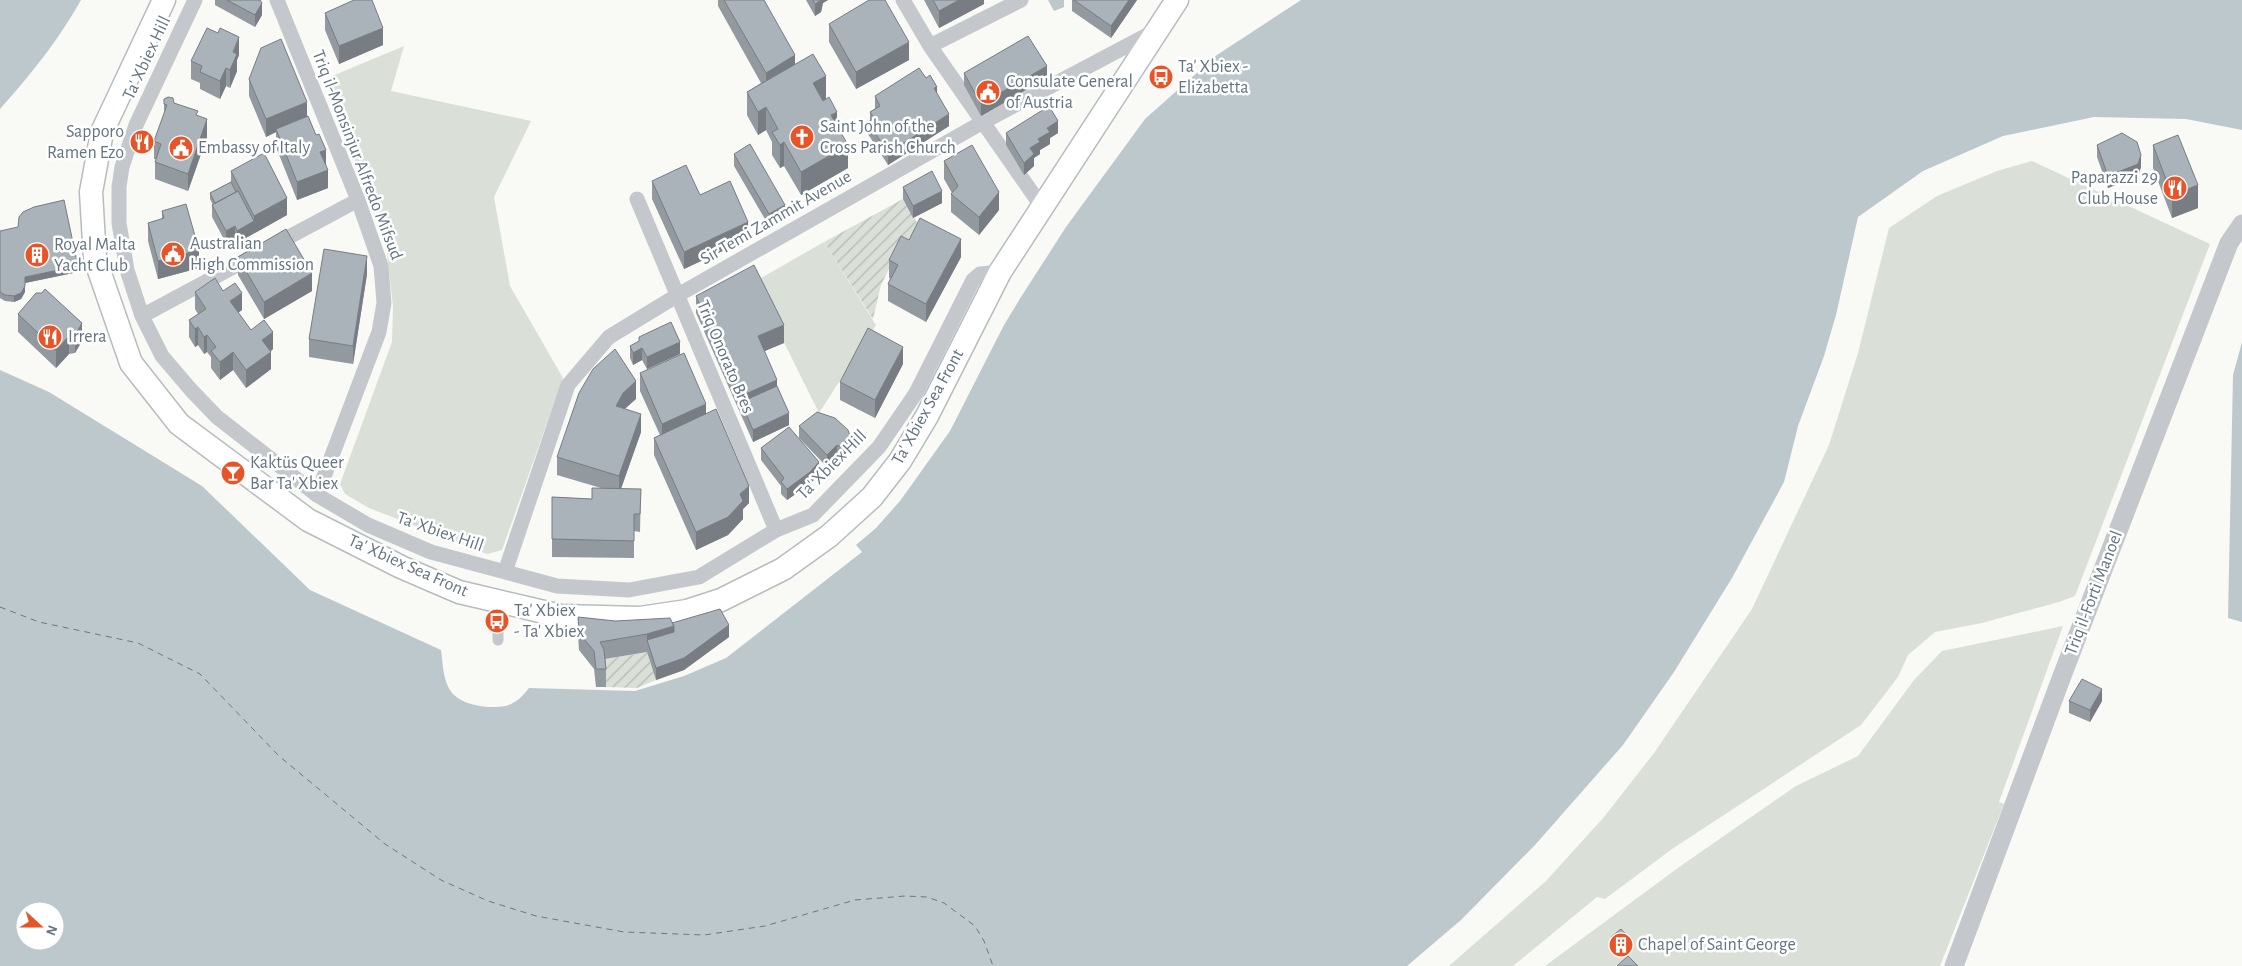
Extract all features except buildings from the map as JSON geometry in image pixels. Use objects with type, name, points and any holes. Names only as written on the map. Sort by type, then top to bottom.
[{"type":"main road","name":"Ta' Xbiex Sea Front","points":[[164,0],[102,132],[91,192],[95,259],[131,363],[179,424],[308,520],[401,567],[458,592],[561,616],[640,618],[687,611],[722,600],[783,569],[829,536],[872,497],[900,460],[927,416],[1000,272],[1178,0]]},
{"type":"street","name":"Ta' Xbiex Hill","points":[[195,0],[136,125],[122,166],[119,187],[119,223],[127,270],[142,316],[162,356],[217,417],[317,495],[368,524],[404,541],[463,562],[558,586],[629,590],[699,577],[776,530],[813,514],[879,447],[916,394],[973,280],[980,274],[1000,272]]},
{"type":"street","name":"Triq il-Monsinjur Alfredo Mifsud","points":[[277,0],[358,200],[381,266],[384,303],[379,332],[317,495]]},
{"type":"street","points":[[904,0],[930,46],[1042,206]]},
{"type":"street","points":[[930,46],[1021,0]]},
{"type":"street","name":"Sir Temi Zammit Avenue","points":[[505,572],[568,385],[609,337],[678,295],[983,122],[1156,31]]},
{"type":"street","name":"Triq Onorato Bres","points":[[637,199],[776,530]]},
{"type":"street","points":[[142,316],[358,200]]},
{"type":"street","name":"Triq il-Forti Manoel","points":[[1954,966],[2062,676],[2229,243],[2242,224]]},
{"type":"street","points":[[498,640],[498,616],[511,604]]},
{"type":"shaded area","points":[[0,0],[81,0],[44,57],[0,109]]},
{"type":"shaded area","points":[[1048,0],[1064,0],[1064,7],[1054,11]]},
{"type":"shaded area","points":[[1301,0],[2242,0],[2242,130],[2186,119],[2094,117],[2003,136],[1923,171],[1858,217],[1836,315],[1824,356],[1798,426],[1784,482],[1732,578],[1674,672],[1623,745],[1535,845],[1461,920],[1407,966],[0,966],[0,370],[49,392],[202,486],[310,590],[441,650],[447,684],[458,698],[471,704],[492,707],[505,706],[512,703],[529,688],[635,691],[684,676],[726,658],[862,552],[856,545],[876,528],[900,501],[950,431],[1004,325],[1021,297],[1066,227],[1145,119],[1217,55]]},
{"type":"shaded area","points":[[404,46],[391,91],[531,121],[494,197],[510,286],[563,378],[502,550],[487,554],[369,508],[345,494],[340,484],[392,342],[393,306],[387,254],[379,226],[325,79]]},
{"type":"shaded area","points":[[2032,161],[2210,244],[2075,596],[1982,623],[1935,632],[1908,655],[1898,677],[1861,725],[1672,849],[1605,899],[1597,897],[1513,966],[1449,966],[1546,881],[1604,817],[1654,753],[1752,609],[1829,445],[1858,353],[1889,228],[1937,196],[1997,171]]},
{"type":"shaded area","points":[[903,199],[919,226],[908,247],[901,245],[881,285],[873,319],[824,242]]},
{"type":"shaded area","points":[[824,242],[876,325],[819,413],[754,282]]},
{"type":"shaded area","points":[[2242,342],[2242,622],[2228,618],[2233,375]]},
{"type":"shaded area","points":[[2063,626],[1999,802],[2004,804],[1940,966],[1545,966],[1682,865],[1796,786],[1858,756],[1914,680],[1942,651]]},
{"type":"shaded area","points":[[647,652],[656,680],[637,688],[606,687],[600,660]]},
{"type":"ferry route","points":[[0,607],[39,622],[138,643],[200,674],[279,756],[385,844],[441,880],[488,901],[536,916],[624,932],[704,935],[765,926],[855,900],[905,896],[927,897],[944,903],[975,926],[984,941],[993,966]]},
{"type":"place","name":"Ta' Xbiex - Eliżabetta","points":[[1161,77]]},
{"type":"place","name":"Consulate General of Austria","points":[[988,92]]},
{"type":"place","name":"Saint John of the Cross Parish Church","points":[[802,137]]},
{"type":"place","name":"Sapporo Ramen Ezo","points":[[142,142]]},
{"type":"place","name":"Embassy of Italy","points":[[181,148]]},
{"type":"place","name":"Paparazzi 29 Club House","points":[[2175,188]]},
{"type":"place","name":"Australian High Commission","points":[[173,254]]},
{"type":"place","name":"Royal Malta Yacht Club","points":[[37,255]]},
{"type":"place","name":"Irrera","points":[[50,337]]},
{"type":"place","name":"Kaktüs Queer Bar Ta' Xbiex","points":[[233,473]]},
{"type":"place","name":"Ta' Xbiex - Ta' Xbiex","points":[[497,621]]},
{"type":"place","name":"Chapel of Saint George","points":[[1621,945]]}]
